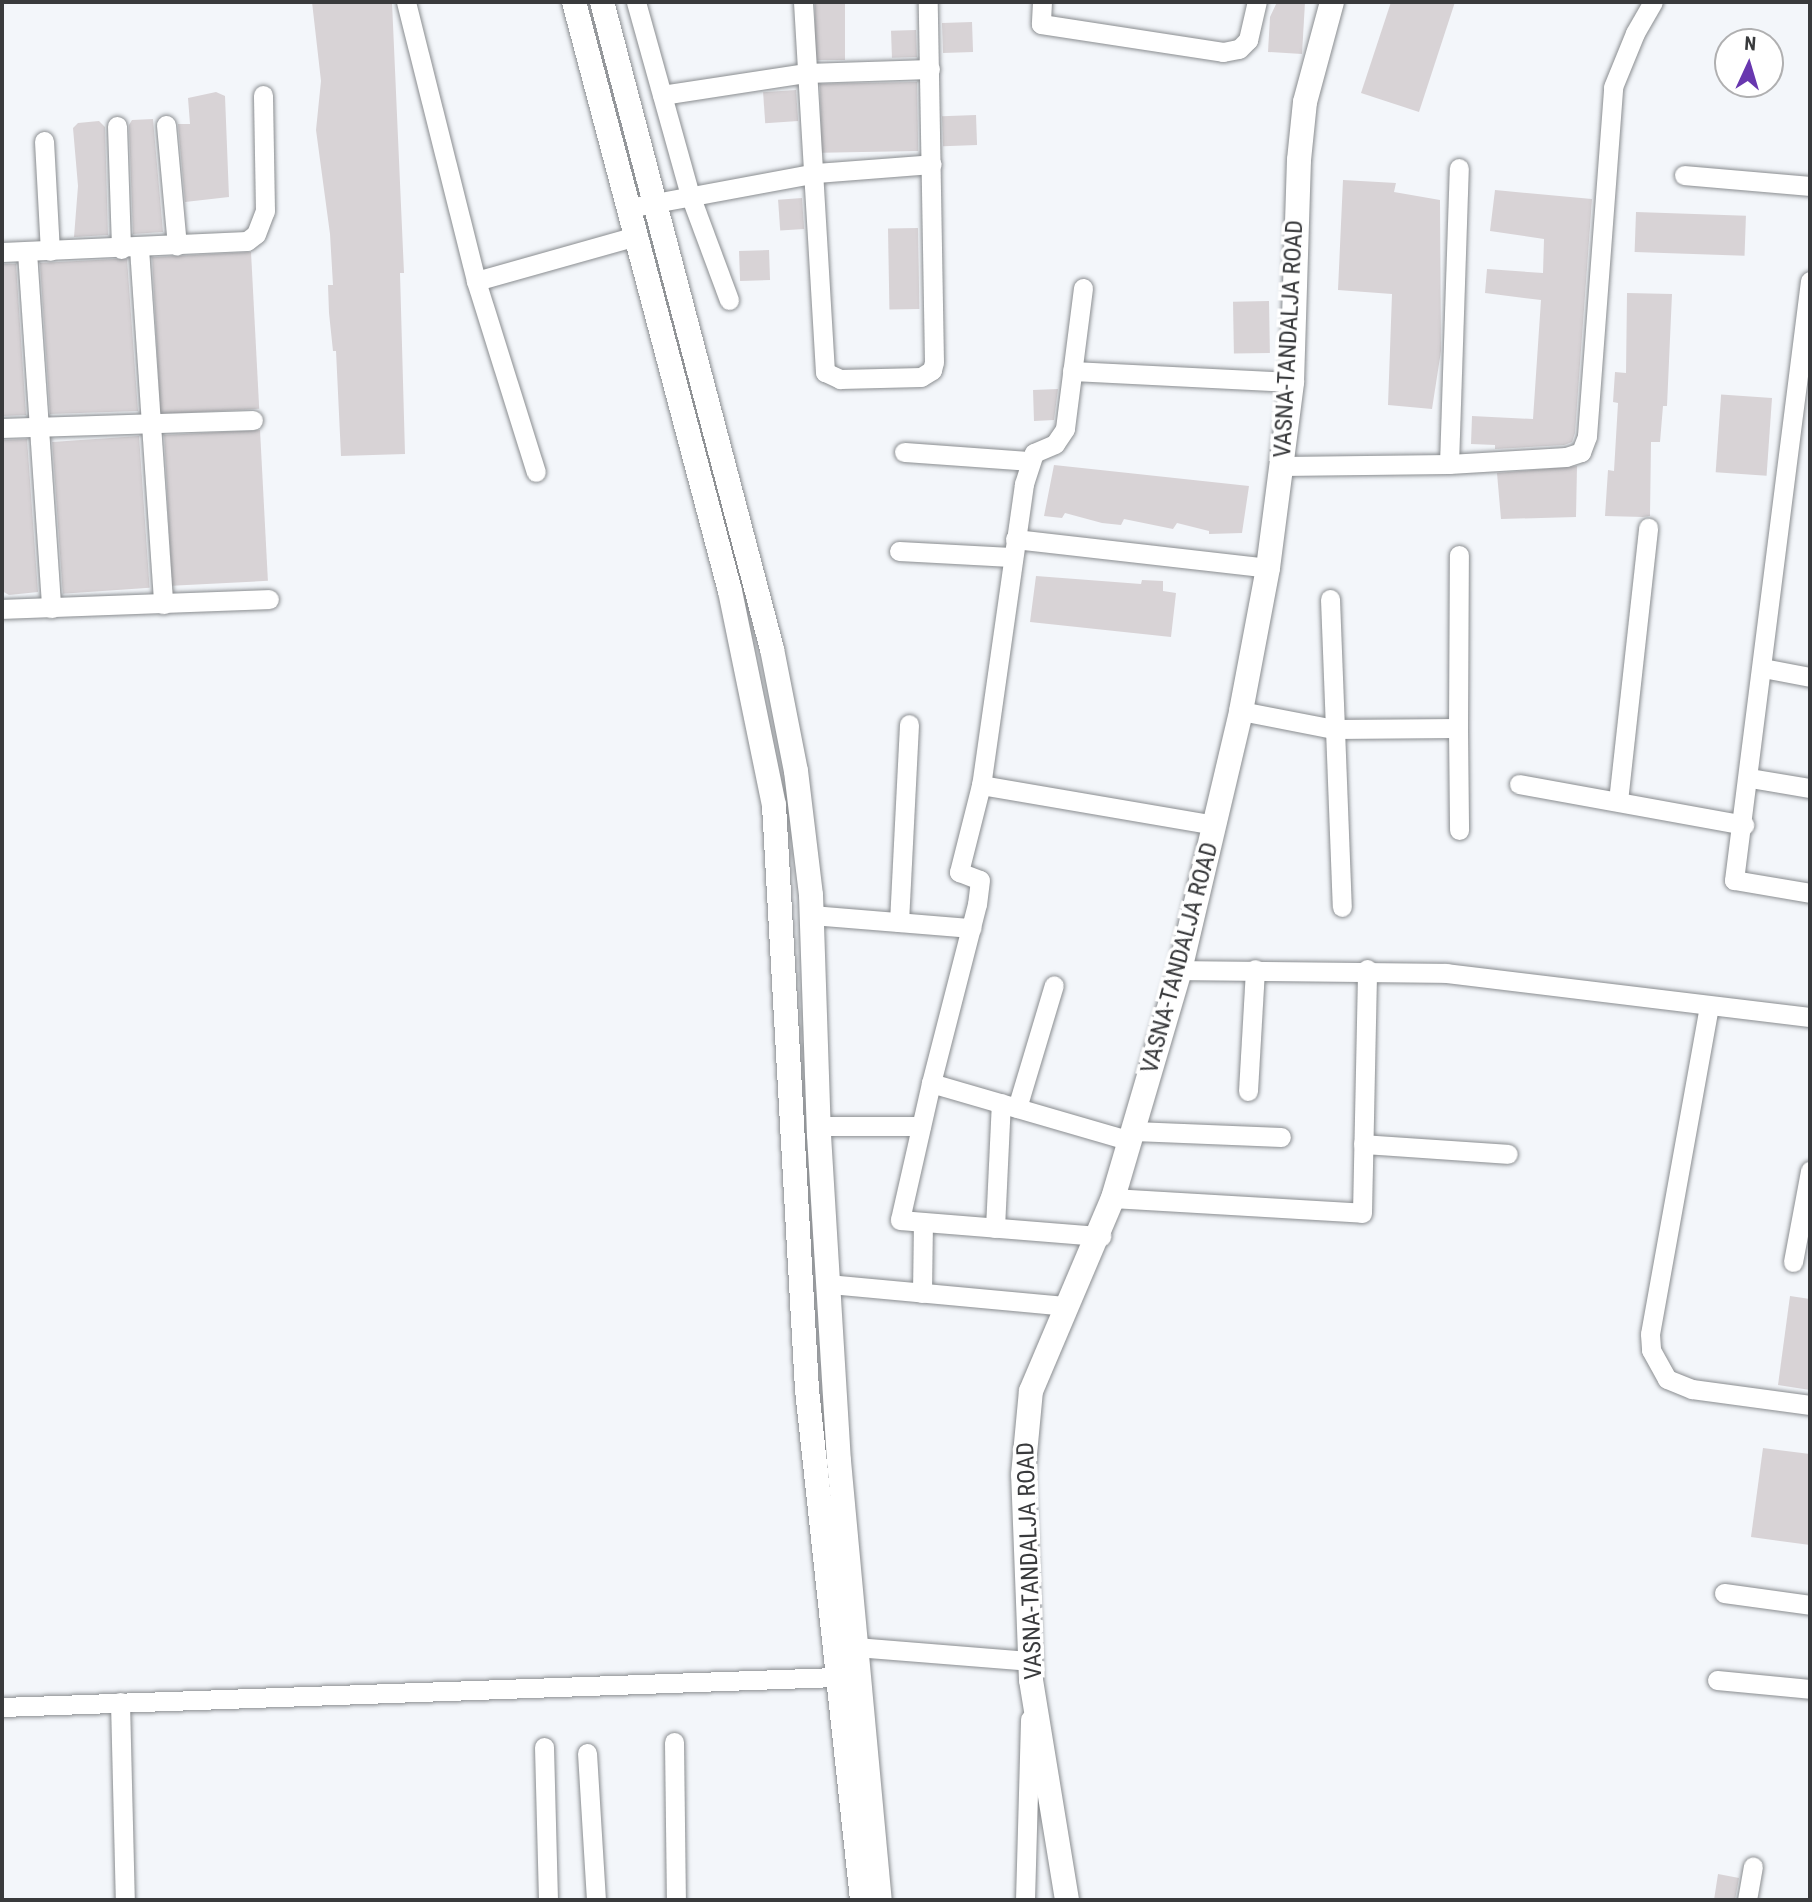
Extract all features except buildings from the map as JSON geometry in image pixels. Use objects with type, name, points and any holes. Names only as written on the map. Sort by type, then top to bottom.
[{"type":"street","points":[[406,2],[475,281],[536,472]]},
{"type":"street","points":[[574,2],[730,591],[774,805],[807,1390],[862,1900]]},
{"type":"street","points":[[602,2],[657,200],[772,649],[796,771],[812,915],[819,1126],[829,1284],[856,1647],[880,1900]]},
{"type":"street","points":[[635,2],[690,195],[729,300]]},
{"type":"street","points":[[803,2],[806,73],[816,173],[825,372],[840,379],[920,377],[932,369],[934,362],[928,2]]},
{"type":"street","points":[[1041,2],[1041,24],[1223,52],[1239,49],[1248,40],[1257,2]]},
{"type":"street","name":"VASNA-TANDALJA ROAD","points":[[1067,1900],[1031,1671],[1023,1475],[1031,1391],[1066,1306],[1101,1236],[1113,1198],[1180,970],[1241,711],[1268,568],[1292,382],[1299,160],[1305,102],[1332,2]]},
{"type":"street","points":[[1282,466],[1449,464],[1566,457],[1581,452],[1587,436],[1613,87],[1635,33],[1653,2]]},
{"type":"street","points":[[662,95],[806,73],[930,69]]},
{"type":"street","points":[[2,252],[237,243],[257,234],[265,211],[263,95]]},
{"type":"street","points":[[166,125],[177,246]]},
{"type":"street","points":[[117,126],[151,425],[163,604]]},
{"type":"street","points":[[44,141],[50,251]]},
{"type":"street","points":[[628,208],[657,200],[816,173],[932,164]]},
{"type":"street","points":[[1449,464],[1460,168]]},
{"type":"street","points":[[1684,175],[1810,186]]},
{"type":"street","points":[[475,281],[636,236]]},
{"type":"street","points":[[27,251],[51,608]]},
{"type":"street","points":[[1810,281],[1805,372],[1763,668],[1744,825],[1734,880],[1810,893]]},
{"type":"street","points":[[1083,288],[1062,438],[1034,453],[1029,461],[1013,548],[981,785],[959,872],[980,880],[971,928],[931,1083],[900,1220],[1101,1236]]},
{"type":"street","points":[[1072,370],[1292,382]]},
{"type":"street","points":[[2,428],[253,420]]},
{"type":"street","points":[[904,452],[1029,461]]},
{"type":"street","points":[[1618,801],[1648,528]]},
{"type":"street","points":[[899,551],[1013,548],[1268,568]]},
{"type":"street","points":[[1459,555],[1459,830]]},
{"type":"street","points":[[2,609],[269,599]]},
{"type":"street","points":[[1330,599],[1342,907]]},
{"type":"street","points":[[1763,668],[1810,677]]},
{"type":"street","points":[[1241,711],[1334,729],[1458,728]]},
{"type":"street","points":[[899,922],[909,724]]},
{"type":"street","points":[[1750,778],[1810,788]]},
{"type":"street","points":[[1519,784],[1744,825]]},
{"type":"street","points":[[981,785],[1214,825]]},
{"type":"street","points":[[812,915],[971,928]]},
{"type":"street","points":[[1248,1091],[1255,969]]},
{"type":"street","points":[[1180,970],[1367,969],[1516,980],[1810,1017]]},
{"type":"street","points":[[1113,1198],[1362,1213],[1367,969]]},
{"type":"street","points":[[995,1228],[1009,1106],[1054,985]]},
{"type":"street","points":[[1709,1006],[1650,1334],[1651,1350],[1668,1379],[1692,1389],[1810,1405]]},
{"type":"street","points":[[931,1083],[1009,1106],[1132,1136],[1282,1137]]},
{"type":"street","points":[[819,1126],[921,1126]]},
{"type":"street","points":[[1363,1144],[1508,1154]]},
{"type":"street","points":[[1793,1262],[1810,1171]]},
{"type":"street","points":[[922,1293],[923,1223]]},
{"type":"street","points":[[829,1284],[1066,1306]]},
{"type":"street","points":[[1724,1593],[1810,1605]]},
{"type":"street","points":[[856,1647],[1031,1671],[1025,1900]]},
{"type":"street","points":[[2,1707],[837,1676]]},
{"type":"street","points":[[1717,1680],[1810,1689]]},
{"type":"street","points":[[120,1703],[125,1900]]},
{"type":"street","points":[[674,1742],[676,1900]]},
{"type":"street","points":[[544,1747],[548,1900]]},
{"type":"street","points":[[587,1753],[596,1900]]},
{"type":"street","points":[[1747,1900],[1753,1867]]}]
